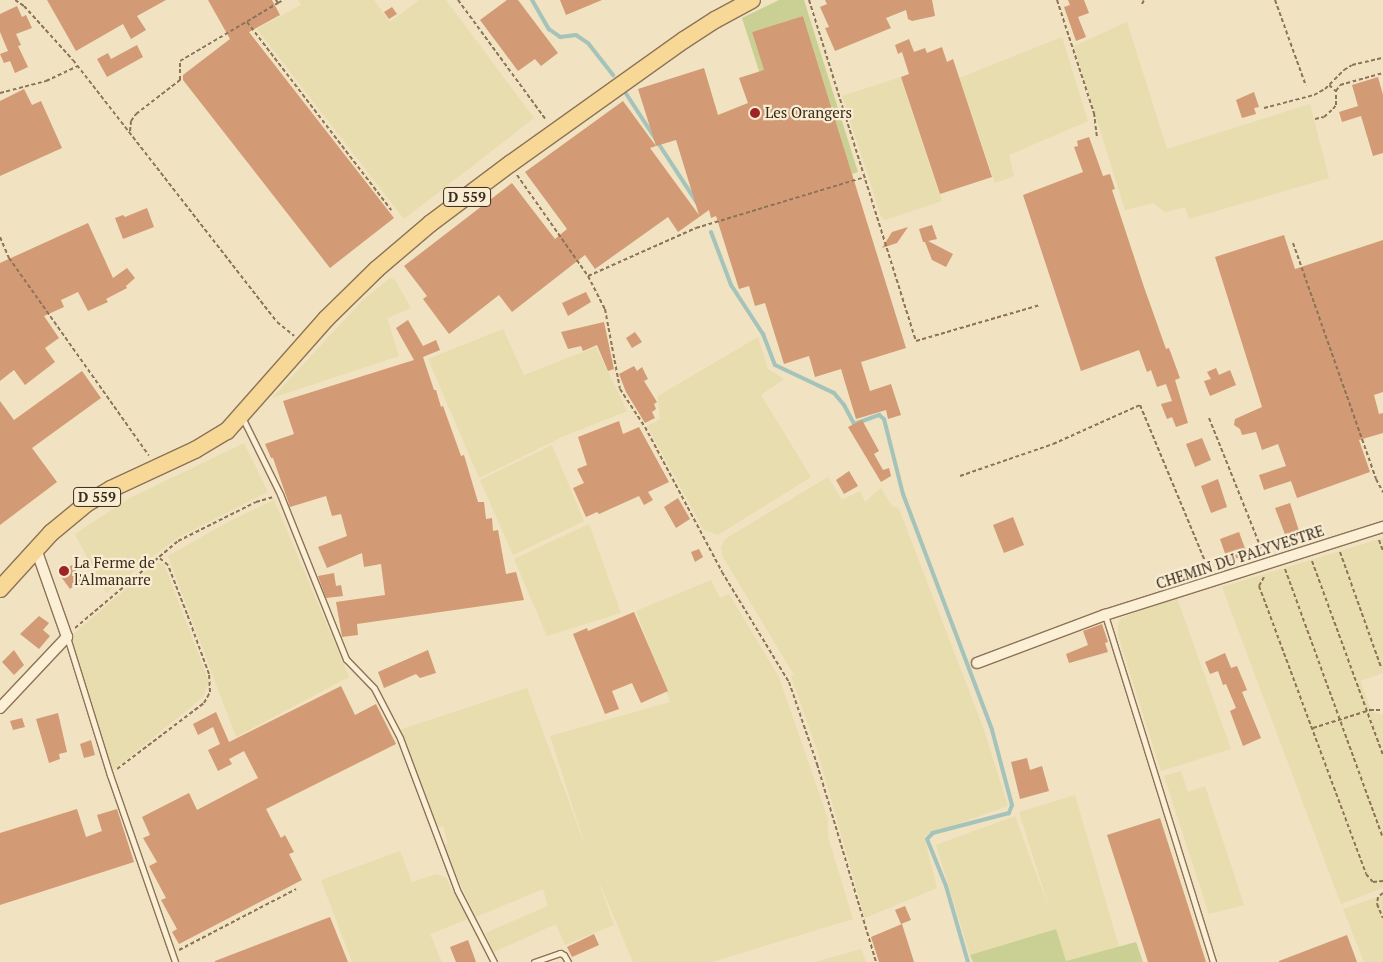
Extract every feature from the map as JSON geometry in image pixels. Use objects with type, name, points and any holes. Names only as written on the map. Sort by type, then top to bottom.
[{"type":"main road","name":"D 559","points":[[0,589],[36,548],[67,518],[86,504],[218,437],[242,417],[303,343],[377,269],[432,223],[510,164],[684,40],[715,20],[752,0]]},
{"type":"street","name":"CHEMIN DU PALYVESTRE","points":[[976,663],[1105,615],[1383,527]]},
{"type":"street","points":[[0,708],[67,637],[36,548]]},
{"type":"lane","points":[[242,417],[280,495],[346,659],[374,688],[400,738],[457,890],[494,962]]},
{"type":"lane","points":[[1105,615],[1213,962]]},
{"type":"lane","points":[[67,637],[110,774],[175,962]]},
{"type":"lane","points":[[534,962],[560,953],[564,955],[568,962]]},
{"type":"path","points":[[15,0],[24,6],[78,66],[277,322],[303,343]]},
{"type":"path","points":[[130,133],[131,121],[136,114],[180,80],[180,61],[247,22],[277,1],[283,0]]},
{"type":"path","points":[[458,0],[555,132]]},
{"type":"path","points":[[808,0],[916,341],[1040,305]]},
{"type":"path","points":[[1057,0],[1094,113],[1097,137]]},
{"type":"path","points":[[1142,4],[1144,0]]},
{"type":"path","points":[[1275,0],[1306,86]]},
{"type":"path","points":[[247,22],[391,210]]},
{"type":"path","points":[[1264,108],[1314,94],[1329,85],[1352,66],[1383,58]]},
{"type":"path","points":[[0,93],[46,81],[78,66]]},
{"type":"path","points":[[1315,118],[1324,118],[1333,109],[1336,105],[1336,91],[1340,85],[1383,73]]},
{"type":"path","points":[[1329,85],[1336,91]]},
{"type":"path","points":[[510,164],[588,276],[605,309],[620,389],[645,427],[722,572],[789,682],[817,764],[876,962]]},
{"type":"path","points":[[588,276],[696,228],[865,177]]},
{"type":"path","points":[[0,237],[9,258],[157,467]]},
{"type":"path","points":[[1293,243],[1376,479],[1383,492]]},
{"type":"path","points":[[960,476],[1053,444],[1140,405],[1214,582]]},
{"type":"path","points":[[1209,418],[1268,564]]},
{"type":"path","points":[[67,637],[178,541],[256,502],[280,495]]},
{"type":"path","points":[[1383,539],[1379,540],[1383,551]]},
{"type":"path","points":[[1333,554],[1344,551]]},
{"type":"path","points":[[1340,552],[1381,667]]},
{"type":"path","points":[[110,774],[204,702],[210,692],[210,674],[187,614],[168,565],[158,557]]},
{"type":"path","points":[[1319,559],[1312,561],[1383,755]]},
{"type":"path","points":[[1278,571],[1285,569],[1383,838]]},
{"type":"path","points":[[1266,575],[1261,580],[1259,586],[1366,874],[1373,882],[1383,881]]},
{"type":"path","points":[[1313,728],[1366,710],[1383,710]]},
{"type":"path","points":[[172,953],[296,889]]},
{"type":"path","points":[[1383,893],[1378,897],[1377,904],[1383,918]]},
{"type":"shaded area","points":[[298,0],[374,0],[390,22],[419,0],[446,0],[534,118],[404,219],[257,29],[301,5]]},
{"type":"shaded area","points":[[1127,22],[1167,149],[1310,104],[1329,178],[1189,219],[1185,207],[1165,212],[1153,203],[1125,210],[1074,46]]},
{"type":"shaded area","points":[[1062,37],[1088,121],[1009,155],[1014,176],[995,183],[959,78]]},
{"type":"shaded area","points":[[901,77],[942,201],[885,220],[881,216],[842,96]]},
{"type":"shaded area","points":[[390,278],[395,280],[411,308],[387,318],[399,356],[272,398],[362,301]]},
{"type":"shaded area","points":[[503,329],[524,375],[596,347],[627,411],[562,437],[479,478],[428,359]]},
{"type":"shaded area","points":[[758,337],[768,369],[784,379],[761,395],[811,477],[718,535],[704,530],[647,426],[660,419],[658,396]]},
{"type":"shaded area","points":[[244,443],[268,492],[177,538],[106,593],[75,534],[130,498]]},
{"type":"shaded area","points":[[552,445],[584,521],[513,555],[480,480]]},
{"type":"shaded area","points":[[828,477],[842,500],[860,491],[865,502],[881,488],[891,505],[899,509],[983,727],[1008,806],[924,836],[937,888],[865,918],[817,750],[791,676],[794,675],[723,557],[721,548],[725,539]]},
{"type":"shaded area","points":[[274,500],[349,677],[236,737],[168,556],[228,522]]},
{"type":"shaded area","points":[[589,524],[621,613],[547,636],[514,559]]},
{"type":"shaded area","points":[[1383,538],[1383,673],[1360,681],[1372,712],[1383,715],[1383,888],[1341,904],[1222,587]]},
{"type":"shaded area","points":[[156,563],[164,564],[209,682],[203,697],[112,771],[70,637]]},
{"type":"shaded area","points":[[711,580],[720,598],[729,594],[779,677],[828,819],[828,837],[853,919],[712,962],[633,962],[597,877],[614,925],[565,945],[556,924],[494,952],[485,933],[548,906],[543,889],[476,917],[442,845],[448,843],[443,826],[437,828],[399,730],[527,688],[587,851],[550,736],[670,702],[636,611]]},
{"type":"shaded area","points":[[1177,598],[1231,749],[1161,771],[1118,635],[1118,624],[1121,618]]},
{"type":"shaded area","points":[[1181,771],[1188,792],[1205,786],[1244,905],[1209,914],[1164,776]]},
{"type":"shaded area","points":[[1075,795],[1119,947],[1066,961],[1055,929],[970,955],[936,845],[1015,816],[1050,911],[1019,812]]},
{"type":"shaded area","points":[[400,851],[412,882],[437,874],[446,878],[468,919],[430,934],[442,962],[352,962],[321,880]]},
{"type":"shaded area","points":[[1383,895],[1383,962],[1364,962],[1343,909]]},
{"type":"shaded area","points":[[861,949],[866,962],[815,962]]},
{"type":"green space","points":[[779,0],[804,0],[858,172],[852,174],[803,16],[752,32],[770,88],[765,90],[742,18]]},
{"type":"green space","points":[[1056,929],[1066,961],[1136,942],[1143,962],[973,962],[970,955]]},
{"type":"building","points":[[47,0],[166,0],[137,16],[146,30],[131,39],[123,24],[76,51]]},
{"type":"building","points":[[208,0],[272,0],[280,15],[249,32],[394,218],[330,268],[183,80],[183,75],[230,39]]},
{"type":"building","points":[[507,0],[518,0],[558,53],[541,66],[535,59],[518,71],[480,20]]},
{"type":"building","points":[[560,0],[602,0],[566,15]]},
{"type":"building","points":[[825,0],[932,0],[935,16],[912,21],[908,19],[906,10],[886,18],[891,28],[835,51],[825,28],[829,27],[820,7],[827,4]]},
{"type":"building","points":[[1068,0],[1084,0],[1089,13],[1078,17],[1086,37],[1076,41],[1064,7],[1070,5]]},
{"type":"building","points":[[17,6],[22,17],[26,15],[32,28],[16,34],[21,45],[18,46],[28,67],[15,73],[10,61],[4,63],[0,54],[8,51],[0,32],[0,14]]},
{"type":"building","points":[[392,7],[397,14],[389,19],[384,12]]},
{"type":"building","points":[[803,16],[906,348],[861,362],[870,391],[891,384],[901,415],[888,419],[886,410],[856,419],[841,369],[815,377],[809,356],[784,364],[765,303],[755,306],[749,286],[739,289],[716,216],[711,218],[709,210],[678,232],[668,217],[595,269],[585,255],[512,312],[499,295],[449,334],[423,299],[427,296],[404,266],[512,183],[555,239],[567,229],[525,172],[623,101],[656,146],[638,89],[704,68],[718,115],[748,103],[739,78],[764,70],[752,32]],"holes":[[[676,140],[699,215],[650,148]]]},
{"type":"building","points":[[909,39],[914,52],[925,48],[927,53],[942,47],[947,62],[953,59],[992,177],[940,194],[901,77],[909,74],[902,52],[898,54],[895,45]]},
{"type":"building","points":[[137,45],[143,57],[107,77],[97,59],[108,53],[111,59]]},
{"type":"building","points":[[1378,77],[1383,95],[1383,153],[1373,156],[1361,116],[1342,122],[1339,112],[1358,106],[1352,85]]},
{"type":"building","points":[[24,89],[32,105],[41,101],[62,148],[0,176],[0,101]]},
{"type":"building","points":[[1254,92],[1259,107],[1254,108],[1256,114],[1242,118],[1236,100]]},
{"type":"building","points":[[1089,137],[1103,176],[1110,174],[1115,189],[1112,190],[1144,287],[1166,349],[1169,348],[1180,378],[1175,380],[1188,423],[1176,427],[1172,417],[1167,419],[1161,404],[1172,401],[1166,384],[1157,387],[1151,370],[1147,372],[1139,350],[1081,371],[1023,195],[1083,172],[1074,147],[1078,146],[1077,141]]},
{"type":"building","points":[[147,208],[154,227],[123,239],[115,218],[123,215],[125,217]]},
{"type":"building","points":[[88,223],[113,278],[127,268],[135,278],[126,286],[127,288],[106,299],[108,302],[88,311],[78,292],[61,300],[64,307],[44,316],[59,338],[45,348],[55,362],[25,385],[14,370],[0,381],[0,263]]},
{"type":"building","points":[[932,225],[937,239],[928,241],[953,254],[946,267],[932,260],[925,242],[923,242],[919,229]]},
{"type":"building","points":[[908,227],[897,243],[882,248],[892,232]]},
{"type":"building","points":[[1284,235],[1295,269],[1383,240],[1383,392],[1374,395],[1379,414],[1383,413],[1383,433],[1359,440],[1370,472],[1297,498],[1291,481],[1264,490],[1259,475],[1286,466],[1278,444],[1262,450],[1256,432],[1242,435],[1240,429],[1234,425],[1235,419],[1262,407],[1215,257]]},
{"type":"building","points":[[586,292],[591,302],[568,316],[562,303]]},
{"type":"building","points":[[408,320],[423,346],[436,340],[440,350],[423,357],[434,390],[436,390],[441,407],[443,406],[461,456],[464,455],[478,502],[484,502],[486,519],[492,518],[493,531],[498,530],[506,574],[516,572],[524,600],[357,624],[358,635],[342,637],[336,602],[385,595],[381,564],[364,567],[362,553],[327,568],[318,547],[347,536],[341,514],[332,516],[326,496],[290,507],[273,458],[271,458],[265,444],[294,434],[283,401],[414,360],[396,328]]},
{"type":"building","points":[[604,322],[614,369],[608,371],[597,345],[583,351],[581,346],[568,349],[561,332]]},
{"type":"building","points":[[635,332],[642,342],[632,348],[626,338]]},
{"type":"building","points":[[634,366],[637,371],[642,367],[648,379],[644,381],[657,402],[654,404],[656,409],[652,412],[655,418],[645,423],[626,392],[619,374]]},
{"type":"building","points":[[1216,368],[1219,375],[1230,370],[1236,385],[1210,396],[1204,381],[1211,379],[1207,372]]},
{"type":"building","points":[[82,371],[101,398],[32,448],[57,482],[0,525],[0,401],[14,420]]},
{"type":"building","points":[[862,420],[879,451],[874,454],[883,470],[889,468],[891,476],[881,482],[848,427]]},
{"type":"building","points":[[619,421],[623,434],[639,427],[669,482],[648,492],[653,500],[644,505],[639,496],[599,514],[597,512],[586,517],[573,488],[584,483],[577,469],[587,465],[578,437]]},
{"type":"building","points":[[1202,438],[1211,460],[1195,467],[1186,444]]},
{"type":"building","points":[[849,471],[858,486],[844,494],[836,480]]},
{"type":"building","points":[[1218,479],[1227,507],[1211,513],[1201,486]]},
{"type":"building","points":[[678,498],[690,519],[676,528],[664,507]]},
{"type":"building","points":[[1290,503],[1302,540],[1289,545],[1275,508]]},
{"type":"building","points":[[1013,517],[1024,545],[1004,553],[993,525]]},
{"type":"building","points":[[1239,532],[1247,554],[1228,562],[1220,539]]},
{"type":"building","points":[[699,549],[703,557],[695,562],[691,552]]},
{"type":"building","points":[[72,565],[83,579],[70,589],[59,574]]},
{"type":"building","points":[[334,573],[336,586],[341,585],[343,596],[326,598],[318,576]]},
{"type":"building","points":[[634,612],[668,691],[641,703],[632,683],[612,691],[619,709],[605,714],[573,634],[587,628],[588,631]]},
{"type":"building","points":[[39,616],[49,623],[43,630],[50,636],[39,649],[20,634]]},
{"type":"building","points":[[1102,624],[1108,642],[1105,643],[1108,652],[1069,663],[1066,654],[1088,645],[1083,631]]},
{"type":"building","points":[[14,650],[24,665],[14,675],[2,662]]},
{"type":"building","points":[[428,650],[436,673],[420,678],[416,674],[384,688],[378,672]]},
{"type":"building","points":[[1225,653],[1231,668],[1237,666],[1247,690],[1242,692],[1261,738],[1243,746],[1230,711],[1236,708],[1226,684],[1223,685],[1218,671],[1210,674],[1205,662]]},
{"type":"building","points":[[341,686],[355,715],[376,704],[396,744],[266,809],[281,838],[285,835],[294,852],[289,854],[302,880],[179,944],[172,932],[177,929],[161,900],[166,898],[149,866],[157,862],[143,838],[150,835],[142,817],[189,793],[197,810],[258,778],[244,751],[229,759],[232,764],[218,771],[208,750],[220,744],[213,727],[198,735],[193,724],[216,712],[229,742]]},
{"type":"building","points":[[58,713],[67,752],[59,754],[60,759],[49,763],[36,719]]},
{"type":"building","points":[[22,718],[25,727],[13,730],[10,721]]},
{"type":"building","points":[[91,740],[95,755],[84,758],[80,744]]},
{"type":"building","points":[[1027,758],[1030,770],[1042,766],[1049,791],[1020,799],[1011,762]]},
{"type":"building","points":[[77,809],[86,837],[102,831],[97,815],[117,809],[134,862],[0,905],[0,833]]},
{"type":"building","points":[[1160,818],[1206,962],[1148,962],[1107,835]]},
{"type":"building","points":[[905,906],[911,920],[901,924],[895,910]]},
{"type":"building","points":[[330,917],[348,962],[215,962],[215,961]]},
{"type":"building","points":[[902,924],[914,962],[879,962],[871,937]]},
{"type":"building","points":[[594,934],[599,945],[572,957],[567,947]]},
{"type":"building","points":[[1347,935],[1357,962],[1279,962],[1279,961]]},
{"type":"building","points":[[468,940],[476,962],[456,962],[450,947]]},
{"type":"waterway","points":[[532,0],[549,29],[560,37],[576,35],[588,43],[613,75]]},
{"type":"waterway","points":[[625,92],[697,203]]},
{"type":"waterway","points":[[711,232],[731,285],[763,334],[775,365],[834,393],[844,405],[854,424],[879,415],[884,419],[903,494],[992,730],[1012,805],[1009,813],[933,833],[927,839],[946,886],[968,962]]},
{"type":"place","name":"Les Orangers","points":[[755,113]]},
{"type":"place","name":"La Ferme de l'Almanarre","points":[[64,571]]}]
